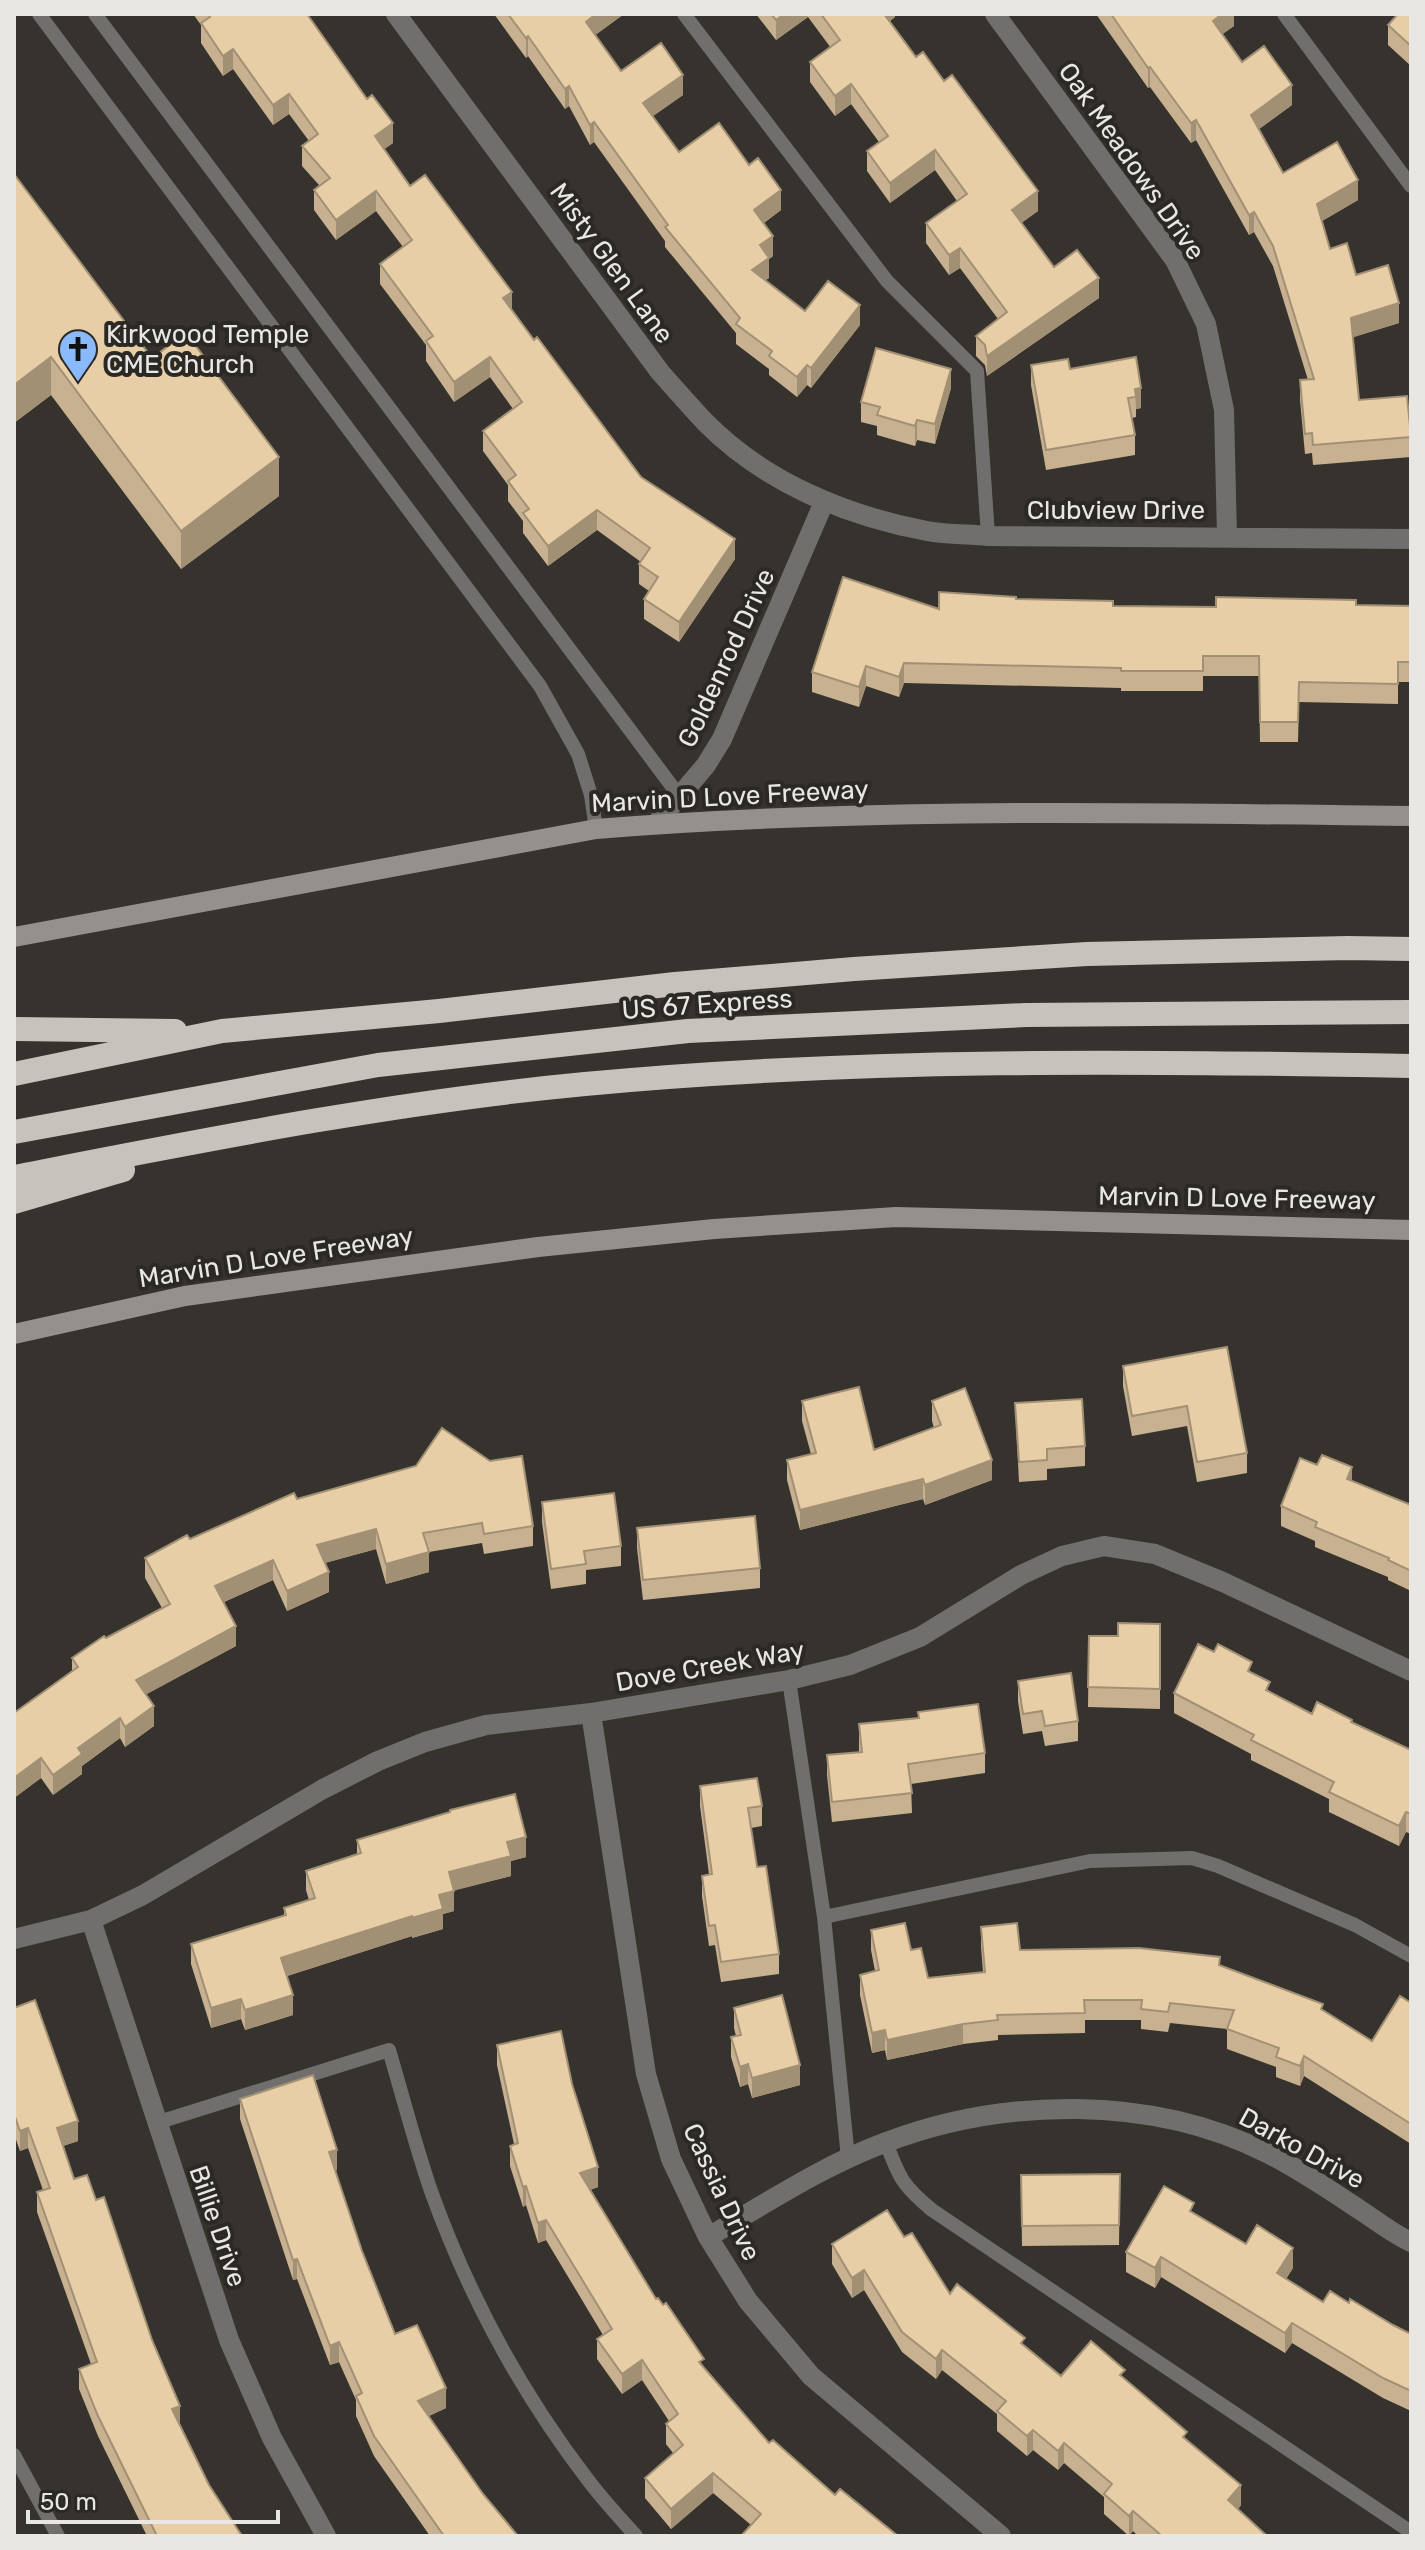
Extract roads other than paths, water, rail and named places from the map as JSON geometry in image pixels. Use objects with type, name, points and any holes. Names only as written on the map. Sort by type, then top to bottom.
[{"type":"highway","points":[[14,1029],[222,1031],[439,1011],[675,984],[854,969],[1087,954],[1411,949]]},
{"type":"highway","name":"US 67 Express","points":[[14,1132],[378,1065],[688,1031],[1026,1015],[1411,1012]]},
{"type":"highway","points":[[14,1074],[222,1031]]},
{"type":"highway","points":[[14,1177],[278,1125],[432,1102],[585,1084],[838,1067],[1086,1061],[1411,1066]]},
{"type":"highway","points":[[14,1202],[278,1125]]},
{"type":"main road","name":"Marvin D Love Freeway","points":[[14,937],[596,829],[656,824],[1009,812],[1411,816]]},
{"type":"main road","name":"Marvin D Love Freeway","points":[[14,1334],[185,1296],[538,1247],[714,1229],[896,1217],[1411,1230]]},
{"type":"street","name":"Misty Glen Lane","points":[[396,14],[660,372],[707,424],[761,467],[824,502]]},
{"type":"street","name":"Oak Meadows Drive","points":[[995,14],[1175,260],[1206,324],[1224,410],[1227,537]]},
{"type":"street","name":"Goldenrod Drive","points":[[656,824],[706,765],[722,739],[824,502]]},
{"type":"street","name":"Clubview Drive","points":[[824,502],[871,518],[930,532],[988,536],[1411,539]]},
{"type":"street","name":"Dove Creek Way","points":[[14,1939],[91,1920],[143,1895],[378,1761],[425,1742],[486,1725],[591,1713],[789,1680],[850,1665],[920,1637],[1021,1575],[1062,1556],[1104,1546],[1155,1554],[1223,1582],[1411,1671]]},
{"type":"street","name":"Cassia Drive","points":[[591,1713],[646,2074],[671,2159],[708,2237],[748,2301],[811,2376],[1001,2536]]},
{"type":"street","name":"Billie Drive","points":[[91,1920],[229,2340],[272,2438],[326,2536]]},
{"type":"street","name":"Darko Drive","points":[[708,2237],[848,2158],[886,2142],[950,2122],[1027,2109],[1123,2112],[1206,2127],[1267,2153],[1411,2242]]},
{"type":"lane","points":[[39,14],[540,686],[578,754],[591,795],[596,829]]},
{"type":"lane","points":[[95,14],[680,797]]},
{"type":"lane","points":[[684,14],[887,281],[977,371],[988,536]]},
{"type":"lane","points":[[1284,14],[1411,186]]},
{"type":"lane","points":[[789,1680],[824,1917],[848,2158]]},
{"type":"lane","points":[[824,1917],[1090,1861],[1192,1858],[1218,1866],[1355,1925],[1411,1956]]},
{"type":"lane","points":[[156,2123],[389,2050],[431,2190],[470,2287],[519,2378],[553,2430],[589,2481],[636,2536]]},
{"type":"lane","points":[[886,2142],[908,2190],[932,2210],[1411,2532]]},
{"type":"lane","points":[[14,2455],[58,2536]]},
{"type":"place","name":"Kirkwood Temple CME Church","points":[[78,383]]}]
